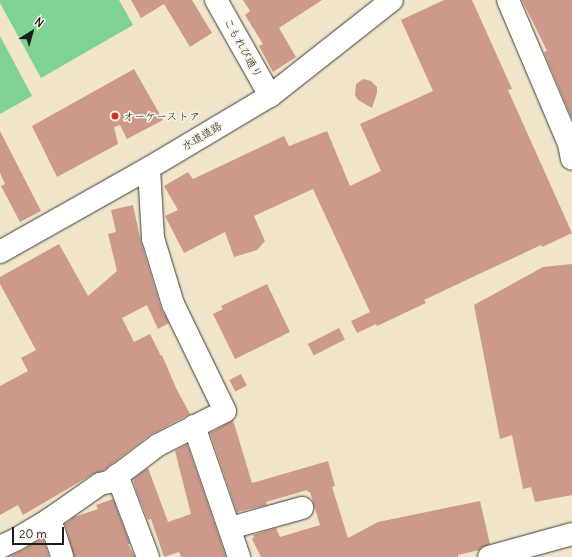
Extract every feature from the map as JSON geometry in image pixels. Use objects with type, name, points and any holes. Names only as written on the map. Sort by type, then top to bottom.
[{"type":"street","name":"こもれび通り","points":[[216,0],[270,96]]},
{"type":"street","name":"水道道路","points":[[0,252],[149,168],[270,96],[392,0]]},
{"type":"street","points":[[508,0],[569,144],[572,159]]},
{"type":"street","points":[[0,547],[17,539],[50,519],[100,484],[109,482],[158,446],[226,410],[173,304],[153,238],[149,168]]},
{"type":"street","points":[[194,426],[230,528],[238,557]]},
{"type":"street","points":[[117,475],[148,557]]},
{"type":"street","points":[[230,528],[302,508]]},
{"type":"street","points":[[50,519],[62,557]]},
{"type":"street","points":[[489,557],[572,534]]},
{"type":"green space","points":[[0,0],[119,0],[133,25],[41,78],[0,3]]},
{"type":"green space","points":[[0,36],[32,96],[0,114]]},
{"type":"building","points":[[131,0],[192,0],[212,33],[190,47],[164,4],[141,18]]},
{"type":"building","points":[[243,0],[322,0],[279,28],[296,57],[273,72],[259,46],[263,44],[245,15],[250,11]]},
{"type":"building","points":[[444,0],[472,0],[512,89],[508,90],[572,233],[542,247],[541,245],[424,300],[426,303],[377,326],[376,324],[357,333],[351,321],[370,312],[313,189],[254,216],[265,241],[257,250],[234,257],[225,232],[184,253],[165,216],[178,210],[164,186],[188,172],[193,179],[284,136],[289,146],[327,131],[350,186],[381,171],[360,124],[433,91],[401,20]]},
{"type":"building","points":[[522,0],[572,0],[572,119],[544,52],[547,51]]},
{"type":"building","points":[[134,69],[163,120],[127,139],[120,125],[114,127],[118,144],[57,177],[32,126]]},
{"type":"building","points":[[363,79],[371,81],[377,87],[377,93],[372,108],[358,100],[355,95],[356,84]]},
{"type":"building","points":[[0,131],[41,211],[20,222],[1,186],[5,184],[0,173]]},
{"type":"building","points":[[133,205],[141,242],[161,308],[169,323],[158,329],[147,305],[122,318],[134,342],[150,334],[161,356],[162,355],[176,388],[190,414],[150,435],[104,470],[93,474],[23,515],[18,505],[0,515],[0,386],[28,371],[21,358],[36,350],[0,284],[0,277],[59,244],[88,296],[117,271],[108,234],[116,232],[111,210]]},
{"type":"building","points":[[572,264],[572,495],[535,502],[531,487],[523,489],[512,435],[500,439],[474,305],[543,267]]},
{"type":"building","points":[[267,284],[290,332],[235,359],[213,314],[223,309],[221,306]]},
{"type":"building","points":[[339,328],[345,340],[314,355],[308,344]]},
{"type":"building","points":[[241,374],[247,386],[235,391],[229,380]]},
{"type":"building","points":[[233,420],[252,483],[328,461],[335,486],[332,487],[348,538],[378,522],[480,501],[490,544],[479,550],[458,555],[458,557],[261,557],[252,539],[254,537],[253,535],[276,528],[280,537],[320,525],[310,492],[307,490],[266,502],[267,505],[237,512],[210,433]]},
{"type":"building","points":[[187,444],[226,557],[181,557],[179,552],[164,557],[151,519],[148,520],[136,490],[133,479],[148,468],[168,522],[191,514],[175,451]]},
{"type":"building","points":[[113,499],[130,544],[128,544],[135,557],[74,557],[65,524],[74,517],[98,509],[96,505]]},
{"type":"building","points":[[43,538],[49,557],[8,557],[23,550]]},
{"type":"place","name":"オーケーストア","points":[[115,116]]}]
